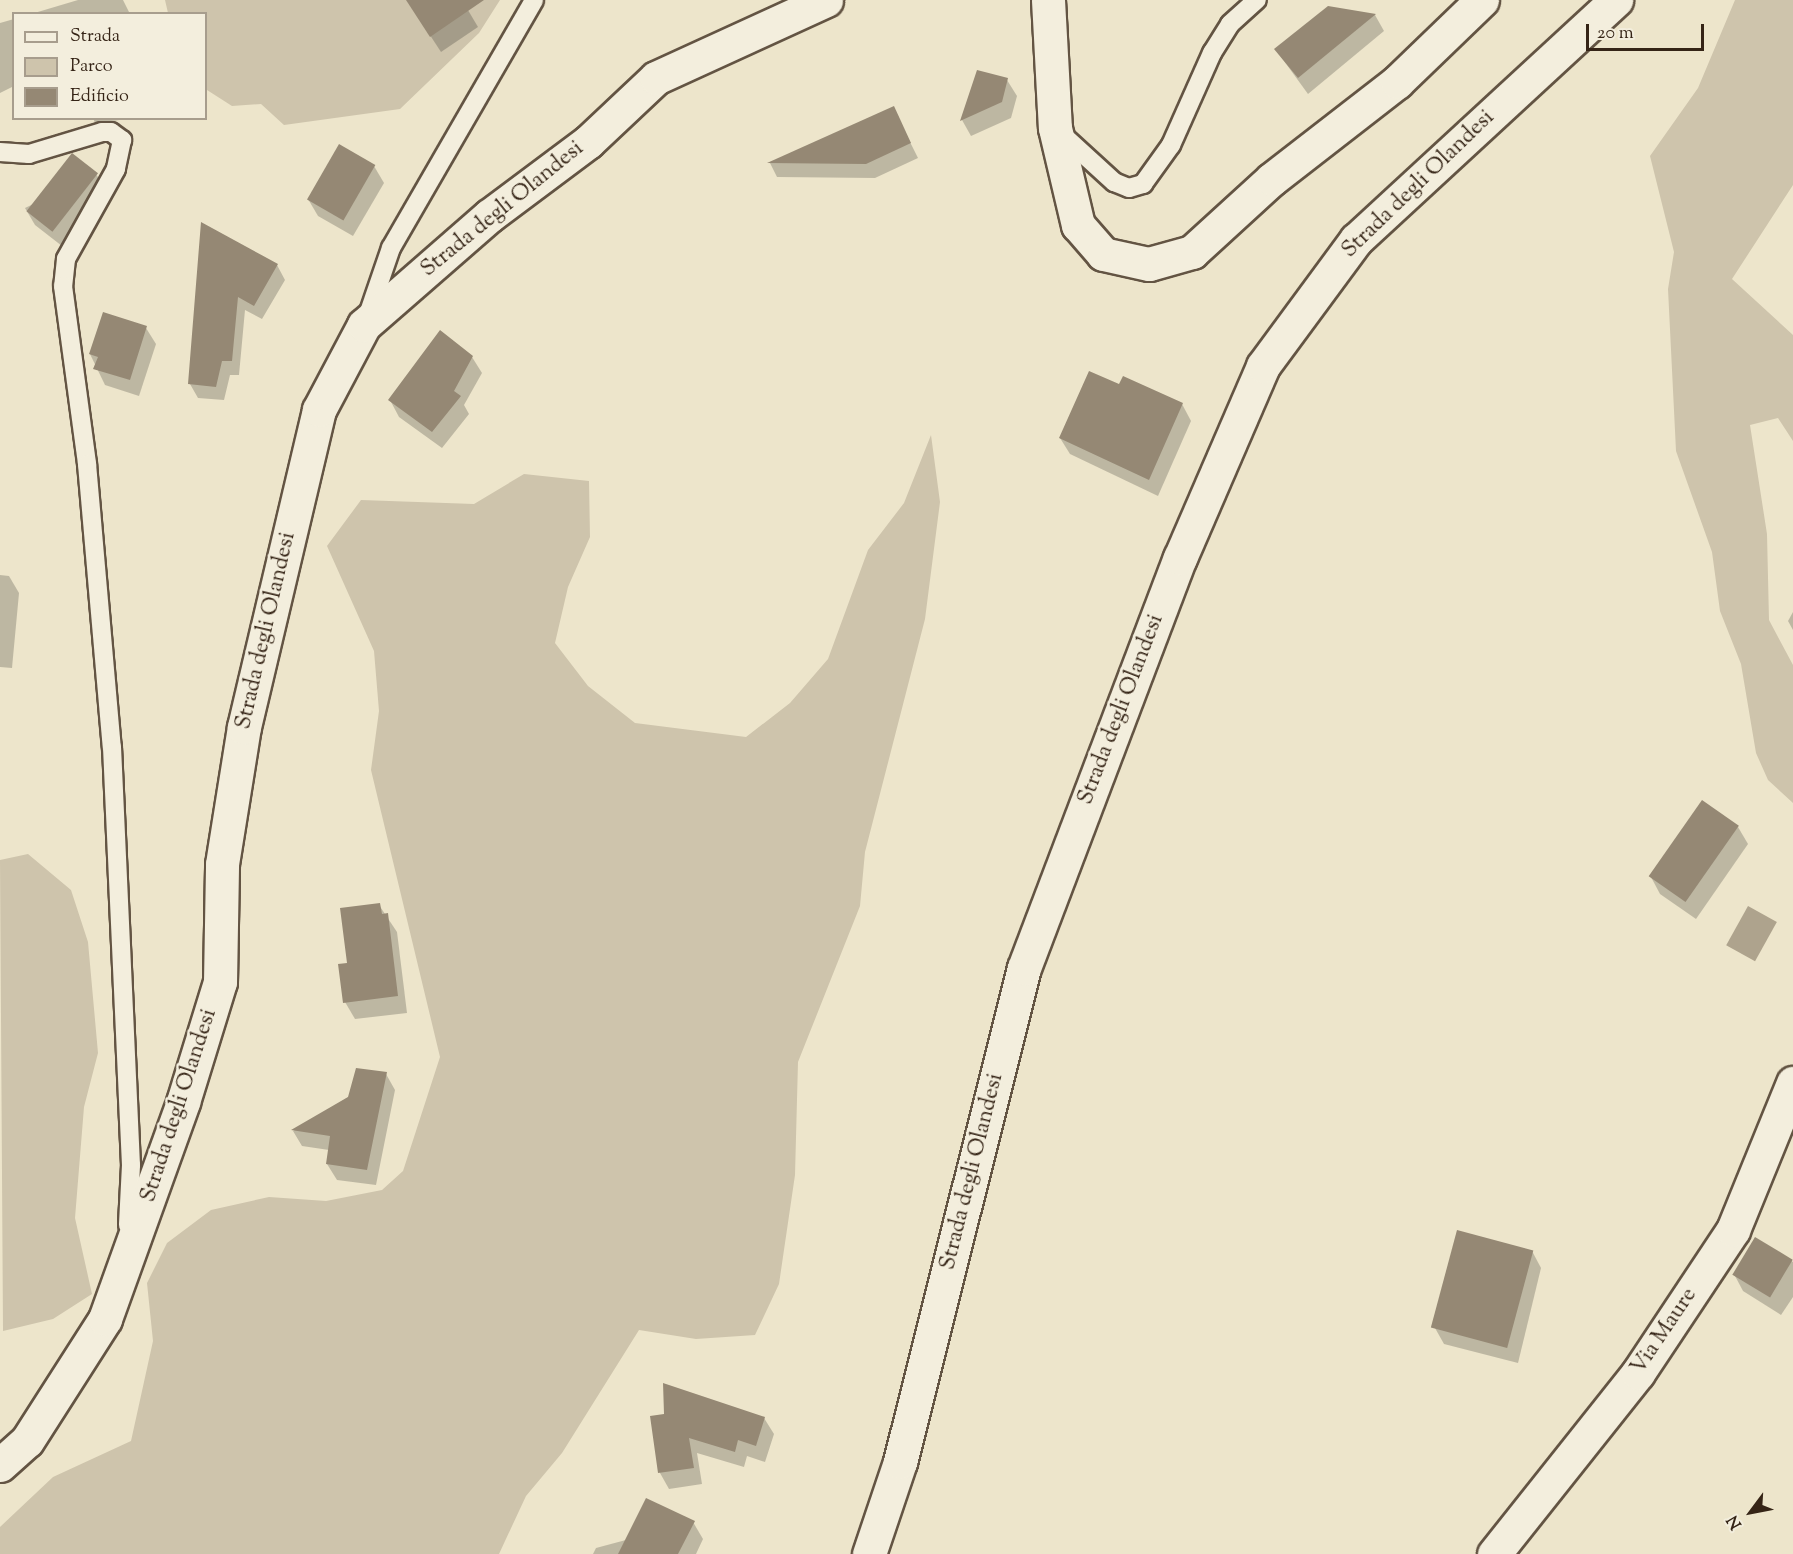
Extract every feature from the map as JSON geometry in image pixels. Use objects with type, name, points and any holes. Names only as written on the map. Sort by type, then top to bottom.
[{"type":"main road","name":"Strada degli Olandesi","points":[[0,1465],[27,1441],[105,1319],[127,1261],[220,982],[222,864],[244,726],[319,410],[364,325],[489,216],[588,142],[656,78],[826,0]]},
{"type":"main road","points":[[1048,0],[1055,128],[1078,225],[1103,254],[1149,264],[1192,252],[1272,179],[1397,82],[1482,0]]},
{"type":"main road","name":"Strada degli Olandesi","points":[[869,1554],[900,1462],[1024,968],[1179,558],[1263,366],[1356,240],[1616,0]]},
{"type":"main road","name":"Via Maure","points":[[1494,1554],[1618,1400],[1733,1230],[1793,1083]]},
{"type":"lane","points":[[364,325],[391,248],[534,0]]},
{"type":"lane","points":[[1055,128],[1114,182],[1129,188],[1143,184],[1171,145],[1230,24],[1257,0]]},
{"type":"lane","points":[[0,152],[29,154],[102,132],[111,132],[122,140],[116,169],[66,259],[63,286],[87,464],[112,747],[131,1165],[127,1261]]},
{"type":"green space","points":[[165,0],[500,0],[479,33],[400,109],[284,125],[261,104],[232,106],[207,90],[207,12],[168,12]]},
{"type":"green space","points":[[1735,0],[1793,0],[1793,185],[1732,279],[1793,335],[1793,441],[1778,418],[1750,425],[1767,534],[1769,620],[1793,665],[1793,803],[1768,780],[1756,753],[1741,664],[1720,611],[1712,552],[1676,451],[1668,289],[1674,252],[1650,156],[1698,88]]},
{"type":"green space","points":[[931,435],[940,502],[925,619],[865,852],[860,906],[798,1062],[795,1175],[779,1284],[755,1335],[696,1339],[639,1330],[562,1453],[526,1496],[499,1554],[0,1554],[0,1527],[53,1477],[131,1441],[153,1341],[147,1283],[167,1243],[211,1210],[269,1197],[326,1201],[382,1190],[403,1171],[440,1057],[371,770],[379,711],[374,651],[327,546],[361,500],[474,504],[524,474],[589,481],[590,537],[568,587],[555,643],[588,686],[635,723],[746,737],[790,703],[828,659],[868,550],[904,503]]},
{"type":"green space","points":[[28,854],[71,890],[88,942],[98,1053],[84,1107],[75,1218],[92,1294],[53,1319],[3,1331],[0,860]]},
{"type":"shaded area","points":[[1748,906],[1777,922],[1755,961],[1726,945]]},
{"type":"building","points":[[406,0],[484,0],[430,37]]},
{"type":"building","points":[[1328,6],[1376,14],[1298,78],[1274,49]]},
{"type":"building","points":[[977,70],[1008,78],[1002,102],[960,121]]},
{"type":"building","points":[[894,106],[911,143],[866,164],[767,163]]},
{"type":"building","points":[[339,144],[375,165],[343,220],[307,199]]},
{"type":"building","points":[[72,153],[98,173],[52,232],[26,211]]},
{"type":"building","points":[[201,222],[278,264],[254,306],[238,297],[232,361],[222,361],[216,387],[188,384]]},
{"type":"building","points":[[103,312],[147,326],[130,380],[93,369],[98,357],[89,354]]},
{"type":"building","points":[[440,330],[473,356],[454,391],[461,396],[432,432],[388,400]]},
{"type":"building","points":[[1089,371],[1119,384],[1123,376],[1183,403],[1149,480],[1059,438]]},
{"type":"building","points":[[1702,800],[1739,826],[1686,902],[1649,876]]},
{"type":"building","points":[[380,903],[382,914],[388,913],[398,996],[343,1003],[338,964],[347,963],[340,908]]},
{"type":"building","points":[[356,1068],[387,1072],[367,1170],[326,1164],[330,1136],[291,1130],[348,1097]]},
{"type":"building","points":[[1457,1230],[1533,1250],[1507,1348],[1431,1328]]},
{"type":"building","points":[[1755,1237],[1793,1260],[1770,1297],[1732,1275]]},
{"type":"building","points":[[663,1383],[765,1417],[756,1446],[738,1440],[735,1452],[689,1438],[694,1468],[658,1473],[650,1416],[664,1414]]},
{"type":"building","points":[[646,1498],[695,1521],[678,1554],[618,1554]]}]
